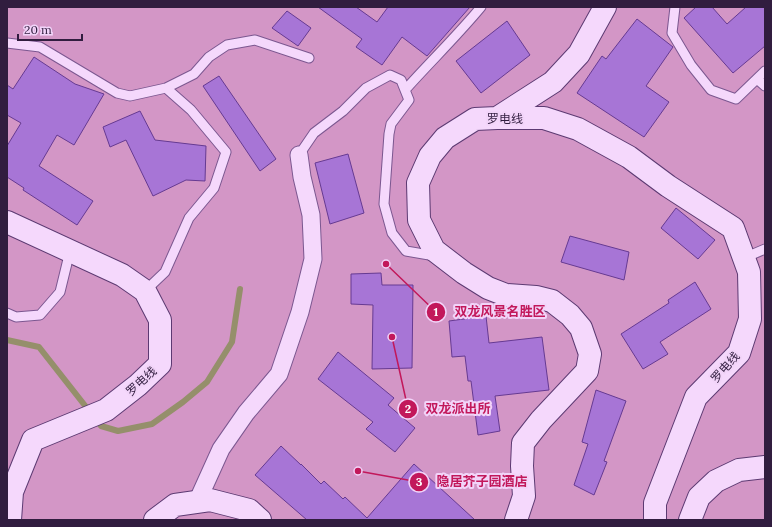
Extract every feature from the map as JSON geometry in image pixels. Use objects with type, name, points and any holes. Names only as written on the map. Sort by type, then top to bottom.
[{"type":"street","points":[[497,118],[553,82],[579,54],[605,7]]},
{"type":"street","name":"罗电线","points":[[516,520],[524,496],[522,466],[523,443],[541,420],[586,371],[590,354],[581,328],[570,315],[552,301],[536,297],[506,295],[488,288],[464,273],[434,250],[419,220],[418,183],[430,156],[445,138],[475,118],[544,118],[578,129],[629,157],[668,186],[733,228],[749,272],[750,319],[739,354],[696,398],[655,503],[655,520]]},
{"type":"street","points":[[197,502],[221,449],[246,413],[279,374],[300,312],[313,259],[310,215],[299,155]]},
{"type":"street","name":"罗电线","points":[[7,222],[122,275],[145,291],[160,320],[160,364],[138,385],[106,410],[33,440],[12,492],[10,520]]},
{"type":"street","points":[[690,520],[699,497],[716,481],[739,470],[765,467]]},
{"type":"street","points":[[155,520],[175,505],[210,500],[249,510],[260,520]]},
{"type":"lane","points":[[405,90],[481,7]]},
{"type":"lane","points":[[675,7],[672,33],[691,65],[710,90],[736,99],[765,71]]},
{"type":"lane","points":[[7,43],[40,47],[117,93],[130,96],[166,88],[194,74],[209,57],[227,45],[255,40],[309,58]]},
{"type":"lane","points":[[299,155],[314,133],[343,111],[366,88],[390,75],[401,80],[409,100],[391,124],[384,204],[392,234],[406,251],[444,257]]},
{"type":"lane","points":[[757,79],[765,86]]},
{"type":"lane","points":[[145,291],[165,272],[189,218],[214,188],[226,152],[191,110],[166,88]]},
{"type":"lane","points":[[744,258],[765,249]]},
{"type":"lane","points":[[7,313],[16,317],[40,315],[60,292],[70,251]]},
{"type":"shaded area","points":[[7,7],[765,7],[765,520],[7,520]]},
{"type":"building","points":[[318,7],[356,7],[377,22],[388,7],[470,7],[427,56],[402,37],[382,65],[356,47],[362,39]]},
{"type":"building","points":[[696,7],[712,7],[727,24],[746,7],[765,7],[765,46],[733,73],[684,18]]},
{"type":"building","points":[[287,11],[311,28],[298,46],[272,28]]},
{"type":"building","points":[[637,19],[673,47],[646,86],[669,102],[644,137],[577,93],[602,56],[606,59]]},
{"type":"building","points":[[507,21],[530,55],[481,93],[456,61]]},
{"type":"building","points":[[34,57],[75,84],[104,94],[74,145],[57,135],[39,166],[93,201],[77,225],[23,190],[24,188],[7,177],[7,146],[21,123],[7,115],[7,85],[13,89]]},
{"type":"building","points":[[219,76],[276,159],[260,171],[203,86]]},
{"type":"building","points":[[140,111],[155,140],[206,146],[205,181],[186,180],[153,196],[126,140],[110,147],[103,127]]},
{"type":"building","points":[[348,154],[364,213],[330,224],[315,163]]},
{"type":"building","points":[[676,208],[715,240],[698,259],[661,228]]},
{"type":"building","points":[[570,236],[629,252],[624,280],[561,262]]},
{"type":"building","points":[[381,273],[382,285],[413,285],[412,368],[372,369],[373,305],[351,304],[351,274]]},
{"type":"building","points":[[695,282],[711,309],[660,342],[668,354],[643,369],[621,334],[669,303],[668,300]]},
{"type":"building","points":[[486,316],[489,343],[542,337],[549,390],[495,396],[500,431],[478,435],[471,381],[468,381],[465,356],[452,357],[449,321]]},
{"type":"building","points":[[338,352],[394,398],[388,405],[415,428],[395,452],[366,429],[373,422],[318,379]]},
{"type":"building","points":[[596,390],[626,401],[604,461],[607,462],[594,495],[574,485],[588,444],[582,442]]},
{"type":"building","points":[[281,446],[321,484],[324,481],[343,499],[345,497],[367,518],[414,464],[475,520],[307,520],[255,475]]},
{"type":"waterway","points":[[7,340],[39,347],[101,426],[118,431],[152,424],[183,402],[207,382],[232,342],[240,289]]},
{"type":"place","name":"双龙风景名胜区","points":[[386,264]]},
{"type":"place","name":"双龙派出所","points":[[392,337]]},
{"type":"place","name":"隐居芥子园酒店","points":[[358,471]]}]
